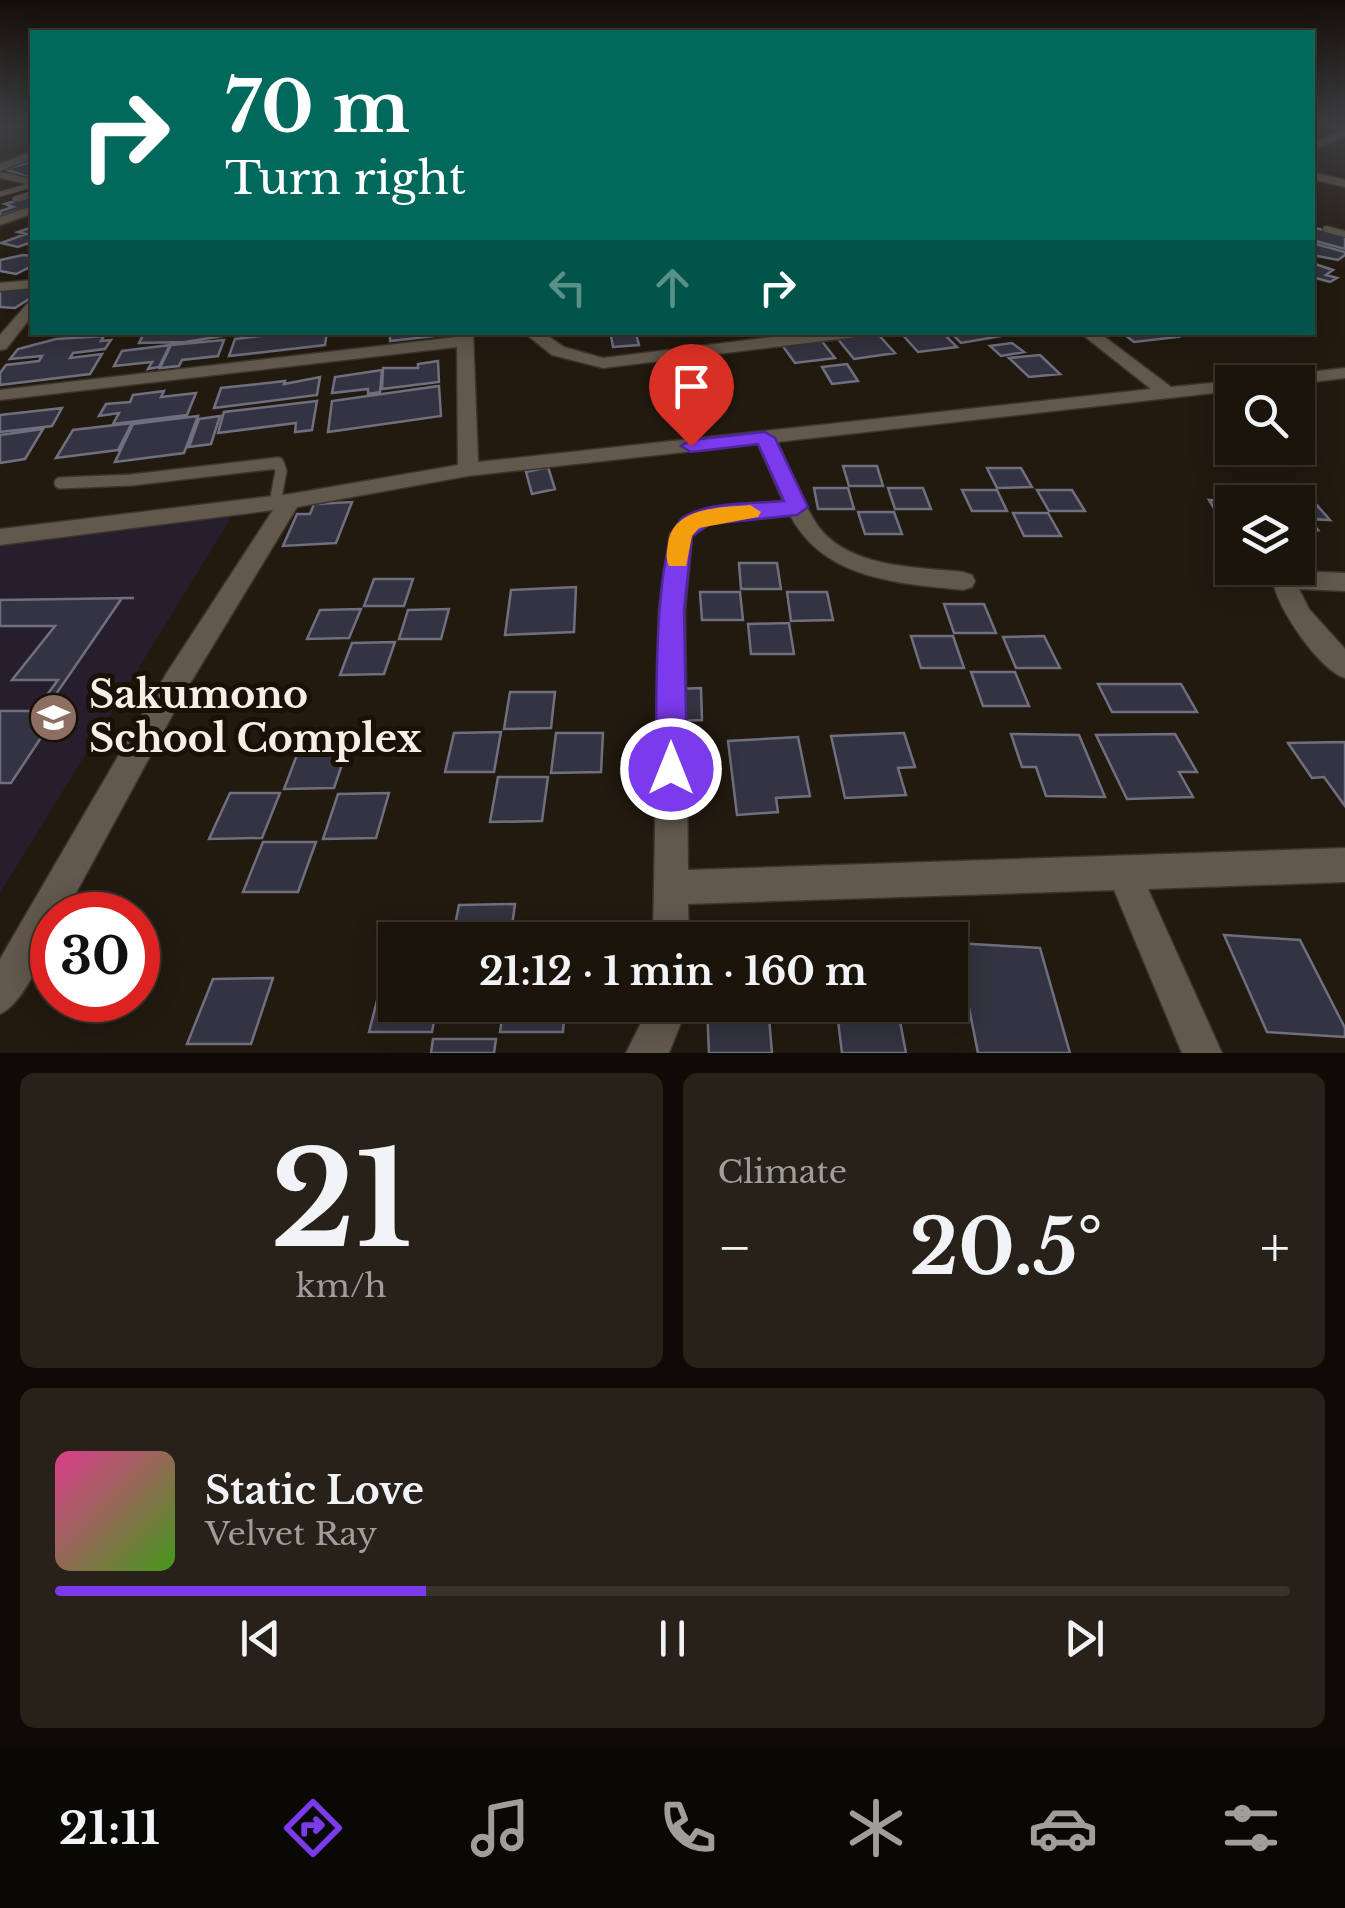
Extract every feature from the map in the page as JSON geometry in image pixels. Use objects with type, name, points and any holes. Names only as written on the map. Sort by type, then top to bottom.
[{"type":"street","points":[[6,174],[30,182]]},
{"type":"street","points":[[1315,176],[1345,184]]},
{"type":"street","points":[[0,221],[30,211]]},
{"type":"street","points":[[0,287],[30,284]]},
{"type":"street","points":[[0,345],[30,309]]},
{"type":"street","points":[[12,330],[30,328]]},
{"type":"street","points":[[535,335],[558,351],[603,363],[832,335]]},
{"type":"street","points":[[1091,335],[1168,394]]},
{"type":"street","points":[[0,394],[465,336],[468,470]]},
{"type":"street","points":[[1315,376],[1345,373]]},
{"type":"street","points":[[0,536],[282,502],[468,470],[1215,388]]},
{"type":"street","points":[[765,438],[814,535],[846,558],[881,570],[964,581]]},
{"type":"street","points":[[0,995],[282,502]]},
{"type":"street","points":[[671,922],[672,610],[681,534],[690,523],[707,516],[797,507]]},
{"type":"street","points":[[1345,582],[1294,580],[1286,585],[1286,594],[1296,608],[1345,667]]},
{"type":"street","points":[[671,888],[1345,866]]},
{"type":"street","points":[[1124,873],[1202,1053]]},
{"type":"street","points":[[646,1053],[662,1022]]},
{"type":"lane","points":[[0,194],[30,184]]},
{"type":"lane","points":[[15,199],[30,194]]},
{"type":"lane","points":[[1326,228],[1345,234]]},
{"type":"lane","points":[[60,484],[278,463],[282,502]]},
{"type":"shaded area","name":"Sakumono School Complex","points":[[234,513],[0,893],[0,540]]},
{"type":"building","points":[[30,197],[30,207],[0,216],[0,211],[13,207],[5,204]]},
{"type":"building","points":[[30,228],[30,243],[18,247],[1,243],[26,234],[18,232]]},
{"type":"building","points":[[1315,228],[1345,236],[1345,249],[1315,241]]},
{"type":"building","points":[[1315,244],[1345,252],[1338,260],[1315,256]]},
{"type":"building","points":[[30,256],[30,267],[16,274],[0,271],[0,260]]},
{"type":"building","points":[[1315,264],[1333,270],[1326,275],[1337,278],[1330,282],[1315,278]]},
{"type":"building","points":[[0,288],[30,289],[30,298],[15,308],[0,307]]},
{"type":"building","points":[[143,335],[222,335],[185,342],[139,343]]},
{"type":"building","points":[[327,335],[325,345],[229,356],[235,339]]},
{"type":"building","points":[[390,335],[435,335],[435,336],[390,341]]},
{"type":"building","points":[[636,335],[639,345],[613,347],[611,336]]},
{"type":"building","points":[[879,335],[895,353],[854,359],[837,338]]},
{"type":"building","points":[[903,335],[945,335],[957,347],[918,352]]},
{"type":"building","points":[[953,335],[1007,335],[961,343]]},
{"type":"building","points":[[1125,335],[1178,337],[1134,342]]},
{"type":"building","points":[[104,336],[101,341],[111,340],[105,349],[73,353],[70,358],[102,354],[90,374],[0,385],[0,373],[6,365],[39,361],[42,356],[10,359],[18,349],[56,339]]},
{"type":"building","points":[[224,340],[218,356],[182,360],[179,366],[160,368],[171,345]]},
{"type":"building","points":[[821,340],[835,358],[795,363],[782,345]]},
{"type":"building","points":[[1012,343],[1024,352],[1001,356],[990,346]]},
{"type":"building","points":[[170,345],[159,367],[148,369],[152,362],[114,366],[122,351]]},
{"type":"building","points":[[1040,355],[1060,374],[1029,377],[1009,358]]},
{"type":"building","points":[[438,361],[439,382],[382,389],[383,368],[418,368],[418,364]]},
{"type":"building","points":[[847,364],[858,381],[832,384],[822,367]]},
{"type":"building","points":[[382,370],[380,392],[368,394],[368,389],[332,393],[335,377]]},
{"type":"building","points":[[320,377],[317,395],[214,408],[221,388]]},
{"type":"building","points":[[439,386],[441,416],[328,432],[332,401]]},
{"type":"building","points":[[164,391],[161,397],[196,393],[187,415],[113,424],[119,413],[99,416],[106,404],[130,402],[133,395]]},
{"type":"building","points":[[317,401],[312,430],[295,432],[296,423],[218,433],[224,412]]},
{"type":"building","points":[[62,408],[52,426],[0,432],[0,415]]},
{"type":"building","points":[[198,416],[184,453],[115,462],[133,424]]},
{"type":"building","points":[[220,416],[211,444],[189,447],[199,419]]},
{"type":"building","points":[[132,423],[118,450],[56,458],[73,430]]},
{"type":"building","points":[[43,429],[25,459],[0,463],[0,435]]},
{"type":"building","points":[[843,466],[877,466],[883,486],[849,486]]},
{"type":"building","points":[[548,467],[555,489],[532,494],[526,472]]},
{"type":"building","points":[[987,468],[1021,468],[1032,487],[997,488]]},
{"type":"building","points":[[814,488],[848,488],[854,509],[818,509]]},
{"type":"building","points":[[888,488],[923,488],[931,509],[895,509]]},
{"type":"building","points":[[962,490],[997,490],[1007,511],[972,511]]},
{"type":"building","points":[[1037,490],[1072,490],[1085,511],[1049,511]]},
{"type":"building","points":[[352,502],[336,543],[283,546],[297,514],[310,514],[314,504]]},
{"type":"building","points":[[1315,503],[1330,520],[1315,519]]},
{"type":"building","points":[[858,512],[894,512],[902,534],[865,534]]},
{"type":"building","points":[[1013,513],[1048,513],[1061,536],[1024,536]]},
{"type":"building","points":[[739,563],[777,563],[781,589],[741,589]]},
{"type":"building","points":[[374,579],[413,579],[404,606],[364,606]]},
{"type":"building","points":[[576,587],[574,632],[505,635],[511,590]]},
{"type":"building","points":[[700,592],[740,592],[743,620],[702,620]]},
{"type":"building","points":[[787,592],[827,592],[833,620],[791,621]]},
{"type":"building","points":[[122,598],[43,713],[58,712],[11,783],[0,783],[0,711],[35,711],[58,680],[12,680],[55,626],[0,626],[0,600]]},
{"type":"building","points":[[944,604],[984,604],[996,633],[954,633]]},
{"type":"building","points":[[361,609],[349,638],[307,639],[320,610]]},
{"type":"building","points":[[449,609],[441,639],[399,639],[408,610]]},
{"type":"building","points":[[789,623],[794,654],[751,654],[748,624]]},
{"type":"building","points":[[911,636],[953,636],[964,668],[921,668]]},
{"type":"building","points":[[1044,636],[1060,668],[1016,668],[1003,637]]},
{"type":"building","points":[[395,642],[384,674],[340,675],[352,643]]},
{"type":"building","points":[[971,672],[1015,672],[1029,706],[983,706]]},
{"type":"building","points":[[1098,684],[1181,684],[1197,712],[1112,712]]},
{"type":"building","points":[[701,688],[702,720],[676,721],[676,689]]},
{"type":"building","points":[[510,692],[555,692],[551,728],[504,729]]},
{"type":"building","points":[[501,732],[494,772],[445,772],[454,733]]},
{"type":"building","points":[[556,733],[603,733],[601,772],[551,773]]},
{"type":"building","points":[[904,733],[915,767],[898,768],[906,795],[845,798],[831,736]]},
{"type":"building","points":[[1011,734],[1079,735],[1105,797],[1046,796],[1036,767],[1022,767]]},
{"type":"building","points":[[1175,734],[1197,772],[1179,772],[1193,797],[1127,799],[1096,735]]},
{"type":"building","points":[[798,737],[810,796],[776,798],[778,812],[737,815],[728,741]]},
{"type":"building","points":[[1345,742],[1345,806],[1324,777],[1312,778],[1288,743]]},
{"type":"building","points":[[300,747],[348,747],[334,788],[284,789]]},
{"type":"building","points":[[498,777],[548,777],[542,821],[490,822]]},
{"type":"building","points":[[230,793],[280,793],[262,838],[209,839]]},
{"type":"building","points":[[389,793],[376,838],[323,839],[338,794]]},
{"type":"building","points":[[263,842],[316,842],[298,892],[243,892]]},
{"type":"building","points":[[515,904],[512,922],[456,922],[459,905]]},
{"type":"building","points":[[1224,935],[1300,940],[1345,1028],[1345,1037],[1267,1032]]},
{"type":"building","points":[[968,944],[1040,948],[1070,1053],[978,1053],[968,1003]]},
{"type":"building","points":[[273,978],[251,1044],[187,1044],[213,979]]},
{"type":"building","points":[[378,997],[378,1022],[434,1022],[432,1032],[369,1032]]},
{"type":"building","points":[[501,1022],[564,1022],[563,1032],[500,1032]]},
{"type":"building","points":[[708,1022],[769,1022],[772,1053],[709,1053]]},
{"type":"building","points":[[838,1022],[900,1022],[906,1053],[842,1053]]},
{"type":"building","points":[[433,1039],[496,1039],[494,1053],[431,1053]]},
{"type":"slow traffic","points":[[678,560],[681,534],[690,523],[707,516],[750,512]]},
{"type":"place","name":"Sakumono School Complex","points":[[54,717]]},
{"type":"route","points":[[671,769],[672,610],[681,534],[690,523],[707,516],[797,507],[765,438],[691,446]]}]
